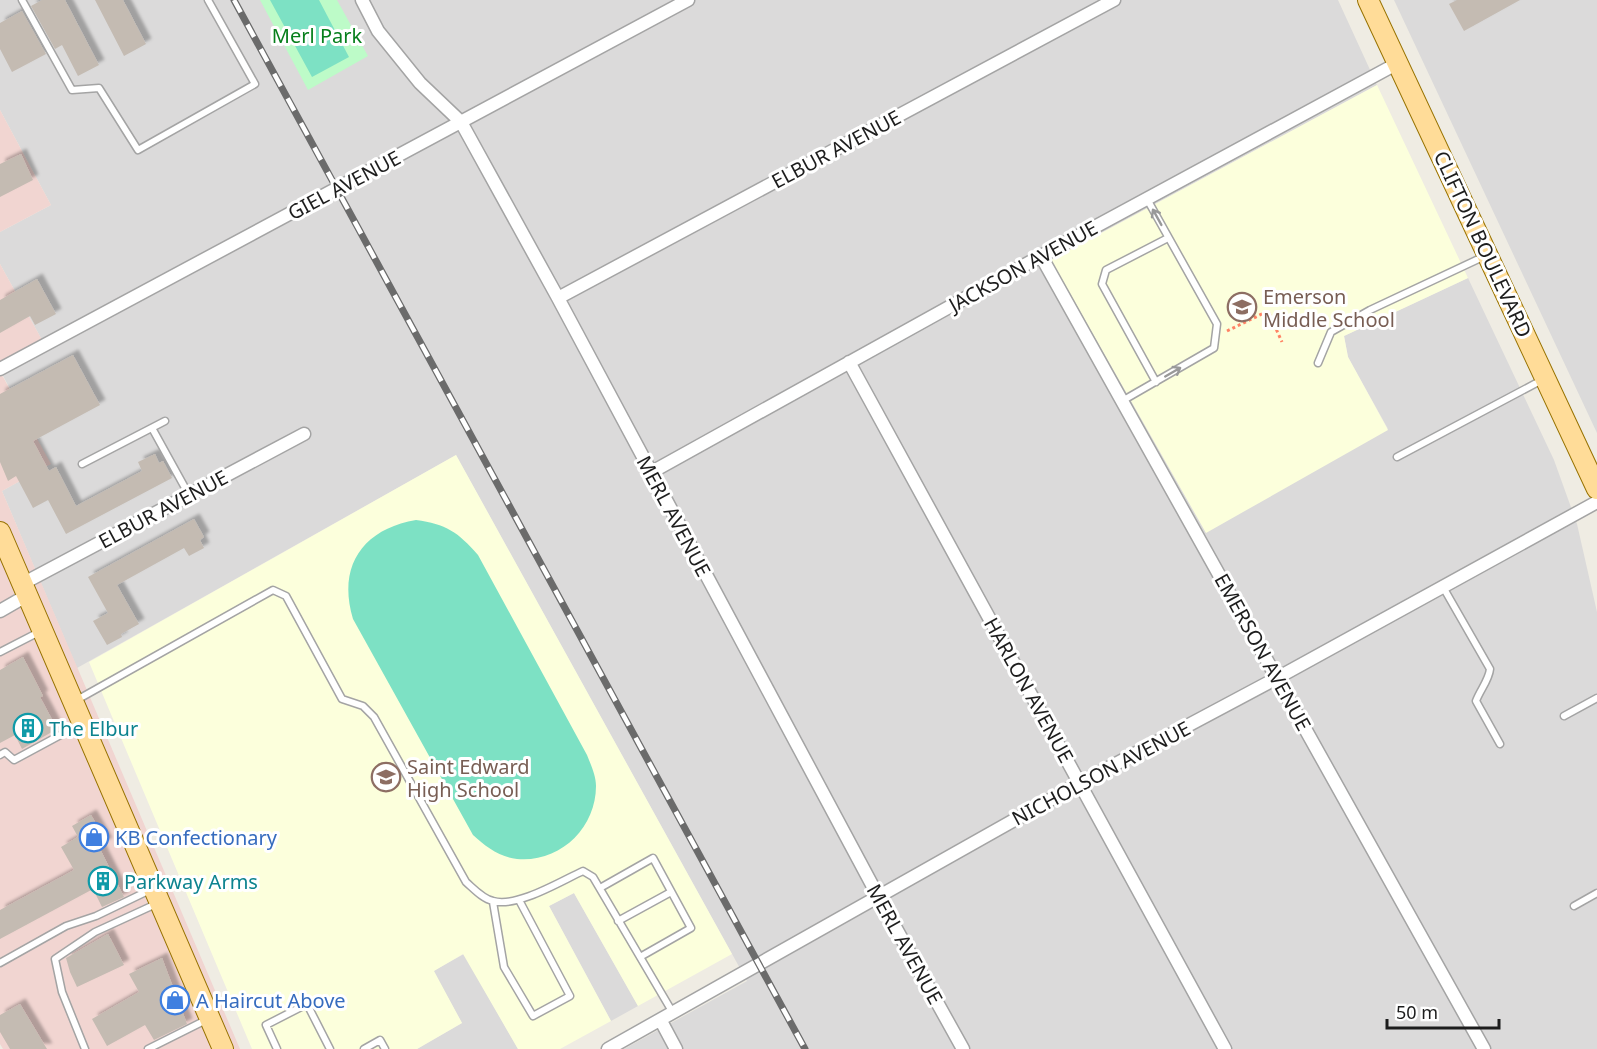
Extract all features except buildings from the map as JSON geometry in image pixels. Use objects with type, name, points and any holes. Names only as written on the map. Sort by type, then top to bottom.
[{"type":"main road","name":"CLIFTON BOULEVARD","points":[[1371,1],[1597,489]]},
{"type":"main road","points":[[0,532],[223,1049]]},
{"type":"street","name":"MERL AVENUE","points":[[362,0],[378,31],[420,83],[461,122],[558,298],[878,896],[963,1049]]},
{"type":"street","name":"GIEL AVENUE","points":[[2,364],[688,0]]},
{"type":"street","name":"ELBUR AVENUE","points":[[558,298],[1114,0]]},
{"type":"street","name":"JACKSON AVENUE","points":[[650,473],[1041,256],[1398,63]]},
{"type":"street","name":"EMERSON AVENUE","points":[[1041,256],[1484,1049]]},
{"type":"street","name":"HARLON AVENUE","points":[[849,362],[1225,1049]]},
{"type":"street","name":"ELBUR AVENUE","points":[[0,610],[24,590],[189,495],[304,434]]},
{"type":"street","name":"NICHOLSON AVENUE","points":[[608,1049],[1080,783],[1277,678],[1597,502]]},
{"type":"street","points":[[661,1021],[676,1049]]},
{"type":"lane","points":[[22,0],[72,90],[99,88],[138,150],[255,84],[208,0]]},
{"type":"lane","points":[[1122,401],[1214,348],[1217,324],[1147,199]]},
{"type":"lane","points":[[1156,382],[1102,284],[1106,270],[1168,238]]},
{"type":"lane","points":[[1318,363],[1331,332],[1370,310],[1488,255]]},
{"type":"lane","points":[[1397,457],[1546,379]]},
{"type":"lane","points":[[82,464],[165,421]]},
{"type":"lane","points":[[152,428],[189,495]]},
{"type":"lane","points":[[1443,587],[1490,669],[1490,675],[1476,701],[1500,744]]},
{"type":"lane","points":[[72,702],[273,590],[286,596],[342,699],[363,706],[374,717],[466,882],[493,902],[519,900],[583,871],[593,877],[673,1014]]},
{"type":"lane","points":[[0,652],[41,630]]},
{"type":"lane","points":[[1564,716],[1597,698]]},
{"type":"lane","points":[[0,755],[5,752],[14,760],[82,723]]},
{"type":"lane","points":[[600,888],[653,858],[692,928],[640,957]]},
{"type":"lane","points":[[618,921],[671,892]]},
{"type":"lane","points":[[1574,906],[1597,893]]},
{"type":"lane","points":[[0,963],[66,926],[156,895]]},
{"type":"lane","points":[[85,1049],[62,992],[55,959],[156,895]]},
{"type":"lane","points":[[493,902],[504,967],[533,1016],[570,996],[519,900]]},
{"type":"lane","points":[[277,1049],[266,1025],[307,1004],[330,1049]]},
{"type":"lane","points":[[148,1049],[210,1018]]},
{"type":"lane","points":[[364,1049],[380,1040],[385,1049]]},
{"type":"path","points":[[1225,332],[1268,311],[1281,342]]},
{"type":"shaded area","points":[[0,0],[1338,0],[1377,85],[1051,260],[1388,429],[1348,357],[1344,336],[1468,278],[1554,460],[1577,524],[1597,612],[1597,1049],[624,1049],[747,981],[456,455],[77,668],[2,491],[50,464],[2,374],[47,349],[0,264],[0,232],[51,205],[0,110]]},
{"type":"shaded area","points":[[1394,0],[1597,0],[1597,433]]},
{"type":"shaded area","name":"Emerson Middle School","points":[[1377,85],[1468,278],[1344,336],[1348,357],[1388,430],[1206,533],[1051,260]]},
{"type":"shaded area","points":[[0,110],[51,205],[0,232]]},
{"type":"shaded area","points":[[0,264],[47,349],[2,375],[51,464],[2,491],[240,1049],[3,1049],[0,1044]]},
{"type":"shaded area","name":"Saint Edward High School","points":[[456,455],[732,954],[638,1006],[574,893],[549,906],[611,1021],[560,1049],[518,1049],[463,954],[434,971],[462,1023],[417,1049],[252,1049],[89,662]]},
{"type":"shaded area","points":[[574,893],[638,1006],[611,1021],[549,906]]},
{"type":"shaded area","points":[[464,954],[518,1049],[417,1049],[462,1023],[433,971]]},
{"type":"green space","name":"Merl Park","points":[[260,0],[337,0],[368,56],[308,90]]},
{"type":"green space","points":[[270,0],[319,0],[349,57],[312,77]]},
{"type":"green space","points":[[416,520],[451,530],[478,555],[587,755],[596,786],[590,816],[572,840],[547,855],[532,859],[510,858],[493,850],[473,835],[353,619],[349,600],[349,582],[352,567],[359,553],[369,541],[382,532]]},
{"type":"railway","points":[[234,0],[805,1049]]},
{"type":"place","name":"Emerson Middle School","points":[[1242,307]]},
{"type":"place","name":"The Elbur","points":[[28,728]]},
{"type":"place","name":"Saint Edward High School","points":[[386,777]]},
{"type":"place","name":"KB Confectionary","points":[[94,837]]},
{"type":"place","name":"Parkway Arms","points":[[103,881]]},
{"type":"place","name":"A Haircut Above","points":[[175,1000]]}]
